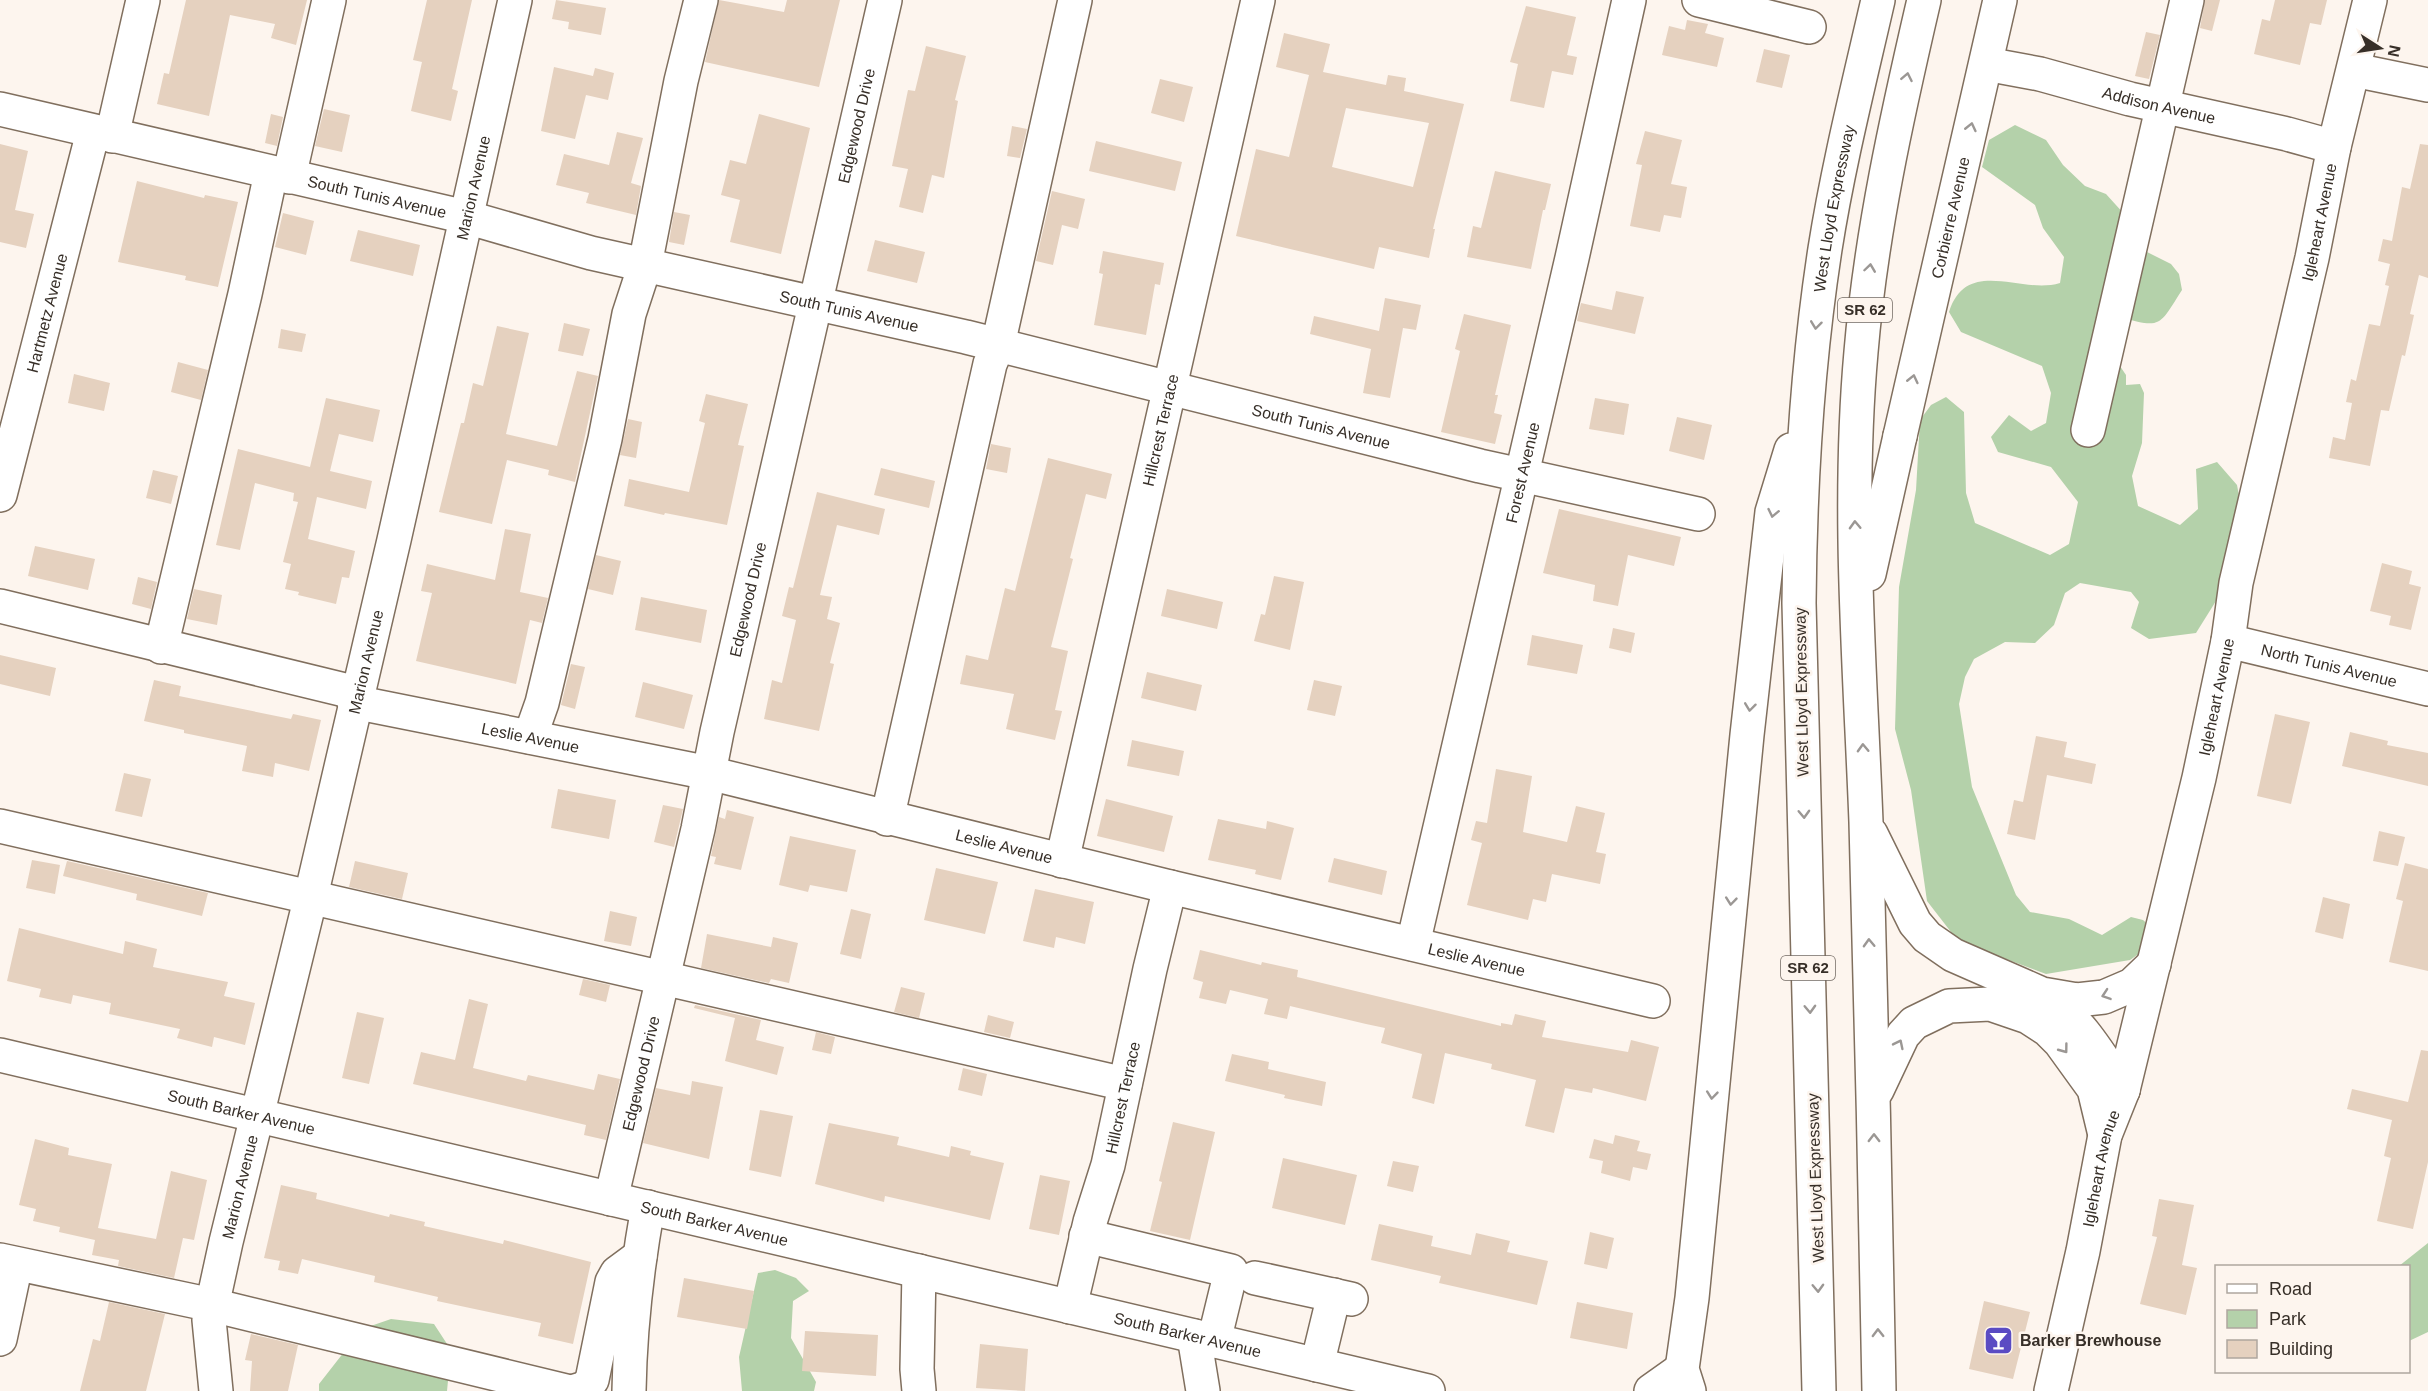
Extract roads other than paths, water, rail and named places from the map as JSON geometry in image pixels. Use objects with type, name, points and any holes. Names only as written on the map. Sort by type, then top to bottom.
[{"type":"main road","name":"Hartmetz Avenue","points":[[0,495],[143,0]]},
{"type":"main road","points":[[161,647],[245,294],[329,0]]},
{"type":"main road","name":"Marion Avenue","points":[[194,1391],[256,1115],[311,896],[394,540],[515,0]]},
{"type":"main road","points":[[530,737],[542,703],[605,439],[628,314],[645,265],[676,102],[701,0]]},
{"type":"main road","name":"Edgewood Drive","points":[[611,1199],[885,0]]},
{"type":"main road","points":[[888,819],[990,364],[998,345],[1075,0]]},
{"type":"main road","name":"Hillcrest Terrace","points":[[1062,861],[1258,0]]},
{"type":"main road","name":"Forest Avenue","points":[[1413,944],[1572,258],[1629,0]]},
{"type":"main road","points":[[1699,0],[1809,27]]},
{"type":"main road","name":"West Lloyd Expressway","points":[[1819,1391],[1799,603],[1800,510],[1808,397],[1825,249],[1878,0]]},
{"type":"main road","name":"SR 62","points":[[1879,1391],[1874,1097],[1854,513],[1861,356],[1876,221],[1924,0]]},
{"type":"main road","name":"Corbierre Avenue","points":[[1858,626],[2000,0]]},
{"type":"main road","points":[[2088,430],[2187,0]]},
{"type":"main road","name":"Igleheart Avenue","points":[[2051,1391],[2083,1251],[2105,1135],[2123,1090],[2199,778],[2228,641],[2236,584],[2312,258],[2334,147],[2370,0]]},
{"type":"main road","name":"Addison Avenue","points":[[1986,64],[2040,74],[2334,147]]},
{"type":"main road","points":[[2354,70],[2428,85]]},
{"type":"main road","name":"South Tunis Avenue","points":[[0,109],[466,217],[591,253],[998,345],[1480,466],[1698,514]]},
{"type":"main road","points":[[1651,1391],[1686,1380],[1746,747],[1772,512],[1808,397]]},
{"type":"main road","name":"Leslie Avenue","points":[[0,606],[356,697],[530,737],[709,773],[888,819],[1653,1001]]},
{"type":"main road","name":"North Tunis Avenue","points":[[2228,641],[2428,688]]},
{"type":"main road","points":[[1866,824],[1914,923],[1927,937],[1953,956],[2042,994],[2077,1000],[2104,997],[2132,985],[2154,964]]},
{"type":"main road","points":[[0,826],[1125,1084]]},
{"type":"main road","name":"Hillcrest Terrace","points":[[1070,1307],[1086,1236],[1108,1165],[1170,887]]},
{"type":"main road","points":[[2042,994],[2073,1018],[2085,1032],[2123,1090]]},
{"type":"main road","points":[[1874,1097],[1903,1035],[1914,1023],[1948,1006],[1990,1004],[2028,1017],[2048,1030],[2060,1042],[2094,1089],[2105,1135]]},
{"type":"main road","name":"South Barker Avenue","points":[[0,1055],[1420,1390]]},
{"type":"main road","points":[[629,1391],[632,1327],[648,1207]]},
{"type":"main road","points":[[1086,1236],[1231,1271],[1204,1338],[1203,1391]]},
{"type":"main road","points":[[574,1391],[585,1388],[592,1380],[612,1282],[617,1273],[640,1256]]},
{"type":"main road","points":[[0,1339],[8,1262],[211,1312],[566,1391]]},
{"type":"main road","points":[[919,1271],[917,1369],[919,1391]]},
{"type":"main road","points":[[1255,1278],[1343,1297],[1317,1365]]},
{"type":"main road","name":"Marion Avenue","points":[[211,1312],[216,1391]]},
{"type":"place","name":"Barker Brewhouse","points":[[1999,1340]]}]
